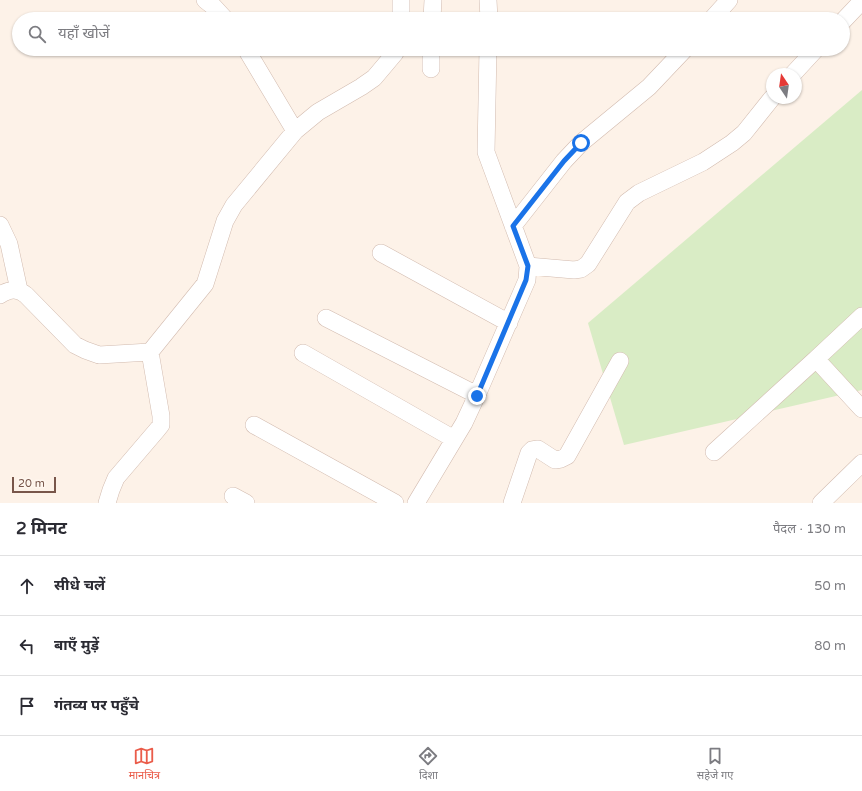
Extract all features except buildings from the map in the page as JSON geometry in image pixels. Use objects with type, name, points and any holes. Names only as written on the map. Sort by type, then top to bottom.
[{"type":"street","points":[[205,0],[220,12]]},
{"type":"street","points":[[401,0],[401,12]]},
{"type":"street","points":[[432,12],[433,0]]},
{"type":"street","points":[[488,0],[489,12]]},
{"type":"street","points":[[718,12],[729,0]]},
{"type":"street","points":[[850,14],[862,1]]},
{"type":"street","points":[[250,56],[295,130]]},
{"type":"street","points":[[0,295],[12,290],[19,290],[26,295],[75,345],[85,350],[99,355],[150,352],[205,284],[225,221],[234,205],[295,130],[318,112],[374,78],[392,56]]},
{"type":"street","points":[[431,56],[431,69]]},
{"type":"street","points":[[416,503],[454,439],[477,396],[526,280],[528,266],[486,152],[488,56]]},
{"type":"street","points":[[513,226],[564,161],[581,143],[650,87],[679,56]]},
{"type":"street","points":[[799,68],[810,56]]},
{"type":"street","points":[[528,266],[574,270],[581,269],[588,264],[627,202],[639,193],[703,162],[732,143],[744,133],[767,104]]},
{"type":"street","points":[[0,225],[10,244],[19,290]]},
{"type":"street","points":[[382,253],[509,323]]},
{"type":"street","points":[[714,452],[862,316]]},
{"type":"street","points":[[326,318],[477,396]]},
{"type":"street","points":[[108,503],[116,478],[161,425],[161,416],[150,352]]},
{"type":"street","points":[[303,353],[454,439]]},
{"type":"street","points":[[816,359],[862,409]]},
{"type":"street","points":[[512,503],[529,453],[532,450],[538,449],[555,460],[567,456],[620,361]]},
{"type":"street","points":[[254,425],[394,503]]},
{"type":"street","points":[[821,503],[862,463]]},
{"type":"green space","points":[[862,90],[862,390],[624,445],[588,323]]},
{"type":"route","points":[[477,396],[526,280],[528,266],[513,226],[564,161],[581,143]]}]
